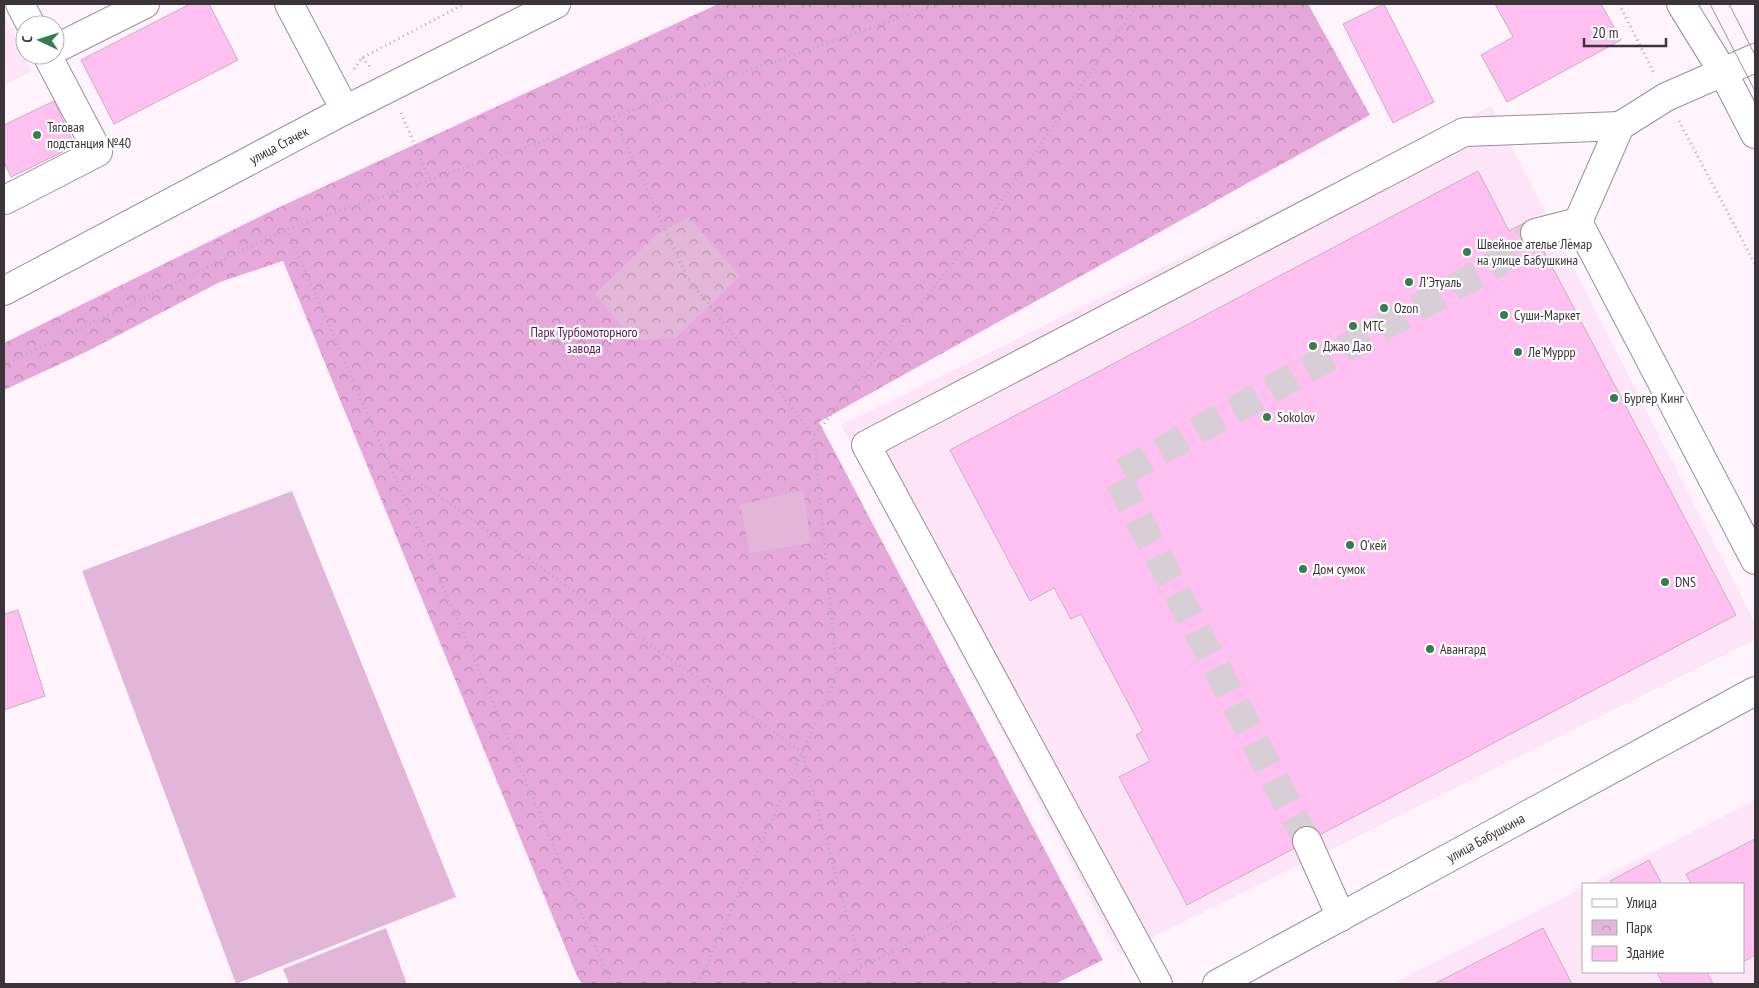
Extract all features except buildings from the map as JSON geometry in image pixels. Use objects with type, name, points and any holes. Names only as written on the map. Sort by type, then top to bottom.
[{"type":"street","points":[[65,44],[145,4]]},
{"type":"street","points":[[289,4],[345,110]]},
{"type":"street","name":"улица Стачек","points":[[4,291],[345,110],[556,4]]},
{"type":"street","points":[[1681,4],[1723,72],[1755,134]]},
{"type":"street","points":[[1158,984],[866,445],[1464,132],[1620,126],[1666,97],[1755,58]]},
{"type":"street","points":[[5,200],[98,152],[52,65]]},
{"type":"street","points":[[1578,222],[1620,126]]},
{"type":"street","points":[[1534,233],[1578,222]]},
{"type":"street","points":[[1578,222],[1755,560]]},
{"type":"street","name":"улица Бабушкина","points":[[1217,984],[1755,691]]},
{"type":"street","points":[[1307,841],[1340,917]]},
{"type":"path","points":[[4,364],[287,229],[941,4]]},
{"type":"path","points":[[1619,4],[1755,264]]},
{"type":"path","points":[[362,58],[390,88],[430,180]]},
{"type":"path","points":[[613,116],[687,277],[814,436]]},
{"type":"path","points":[[287,229],[480,672],[611,984]]},
{"type":"path","points":[[388,461],[802,752],[861,967]]},
{"type":"path","points":[[830,984],[861,967],[972,914]]},
{"type":"shaded area","points":[[4,15],[15,37],[15,65],[29,65],[32,71],[4,85]]},
{"type":"shaded area","name":"О’кей","points":[[1491,106],[1755,623],[1755,640],[1119,954],[841,425]]},
{"type":"shaded area","points":[[1755,800],[1755,984],[1391,984],[1582,888],[1582,973],[1744,973],[1744,883],[1591,883]]},
{"type":"green space","name":"Парк Турбомоторного завода","points":[[718,4],[1308,4],[1370,115],[819,422],[1103,960],[1055,984],[582,984],[577,976],[283,261],[220,282],[86,352],[4,390],[4,343],[269,212]]},
{"type":"green space","points":[[689,217],[740,276],[676,338],[633,340],[595,294],[657,234]]},
{"type":"green space","points":[[803,490],[811,543],[750,553],[740,505]]},
{"type":"green space","points":[[292,491],[456,897],[236,984],[82,571]]},
{"type":"green space","points":[[386,928],[407,984],[289,984],[283,969]]},
{"type":"tunnel","points":[[1307,841],[1116,476],[1496,264],[1535,233]]},
{"type":"tram line","points":[[1710,4],[1755,91]]},
{"type":"tram line","points":[[1729,4],[1755,55]]},
{"type":"place","name":"Тяговая подстанция №40","points":[[37,135]]},
{"type":"place","name":"Швейное ателье Лемар на улице Бабушкина","points":[[1467,252]]},
{"type":"place","name":"Л'Этуаль","points":[[1409,282]]},
{"type":"place","name":"Ozon","points":[[1384,308]]},
{"type":"place","name":"Суши-Маркет","points":[[1504,315]]},
{"type":"place","name":"МТС","points":[[1353,326]]},
{"type":"place","name":"Джао Дао","points":[[1313,346]]},
{"type":"place","name":"Ле'Муррр","points":[[1518,352]]},
{"type":"place","name":"Бургер Кинг","points":[[1614,398]]},
{"type":"place","name":"Sokolov","points":[[1267,417]]},
{"type":"place","name":"О’кей","points":[[1350,545]]},
{"type":"place","name":"Дом сумок","points":[[1303,569]]},
{"type":"place","name":"DNS","points":[[1665,582]]},
{"type":"place","name":"Авангард","points":[[1430,649]]}]
